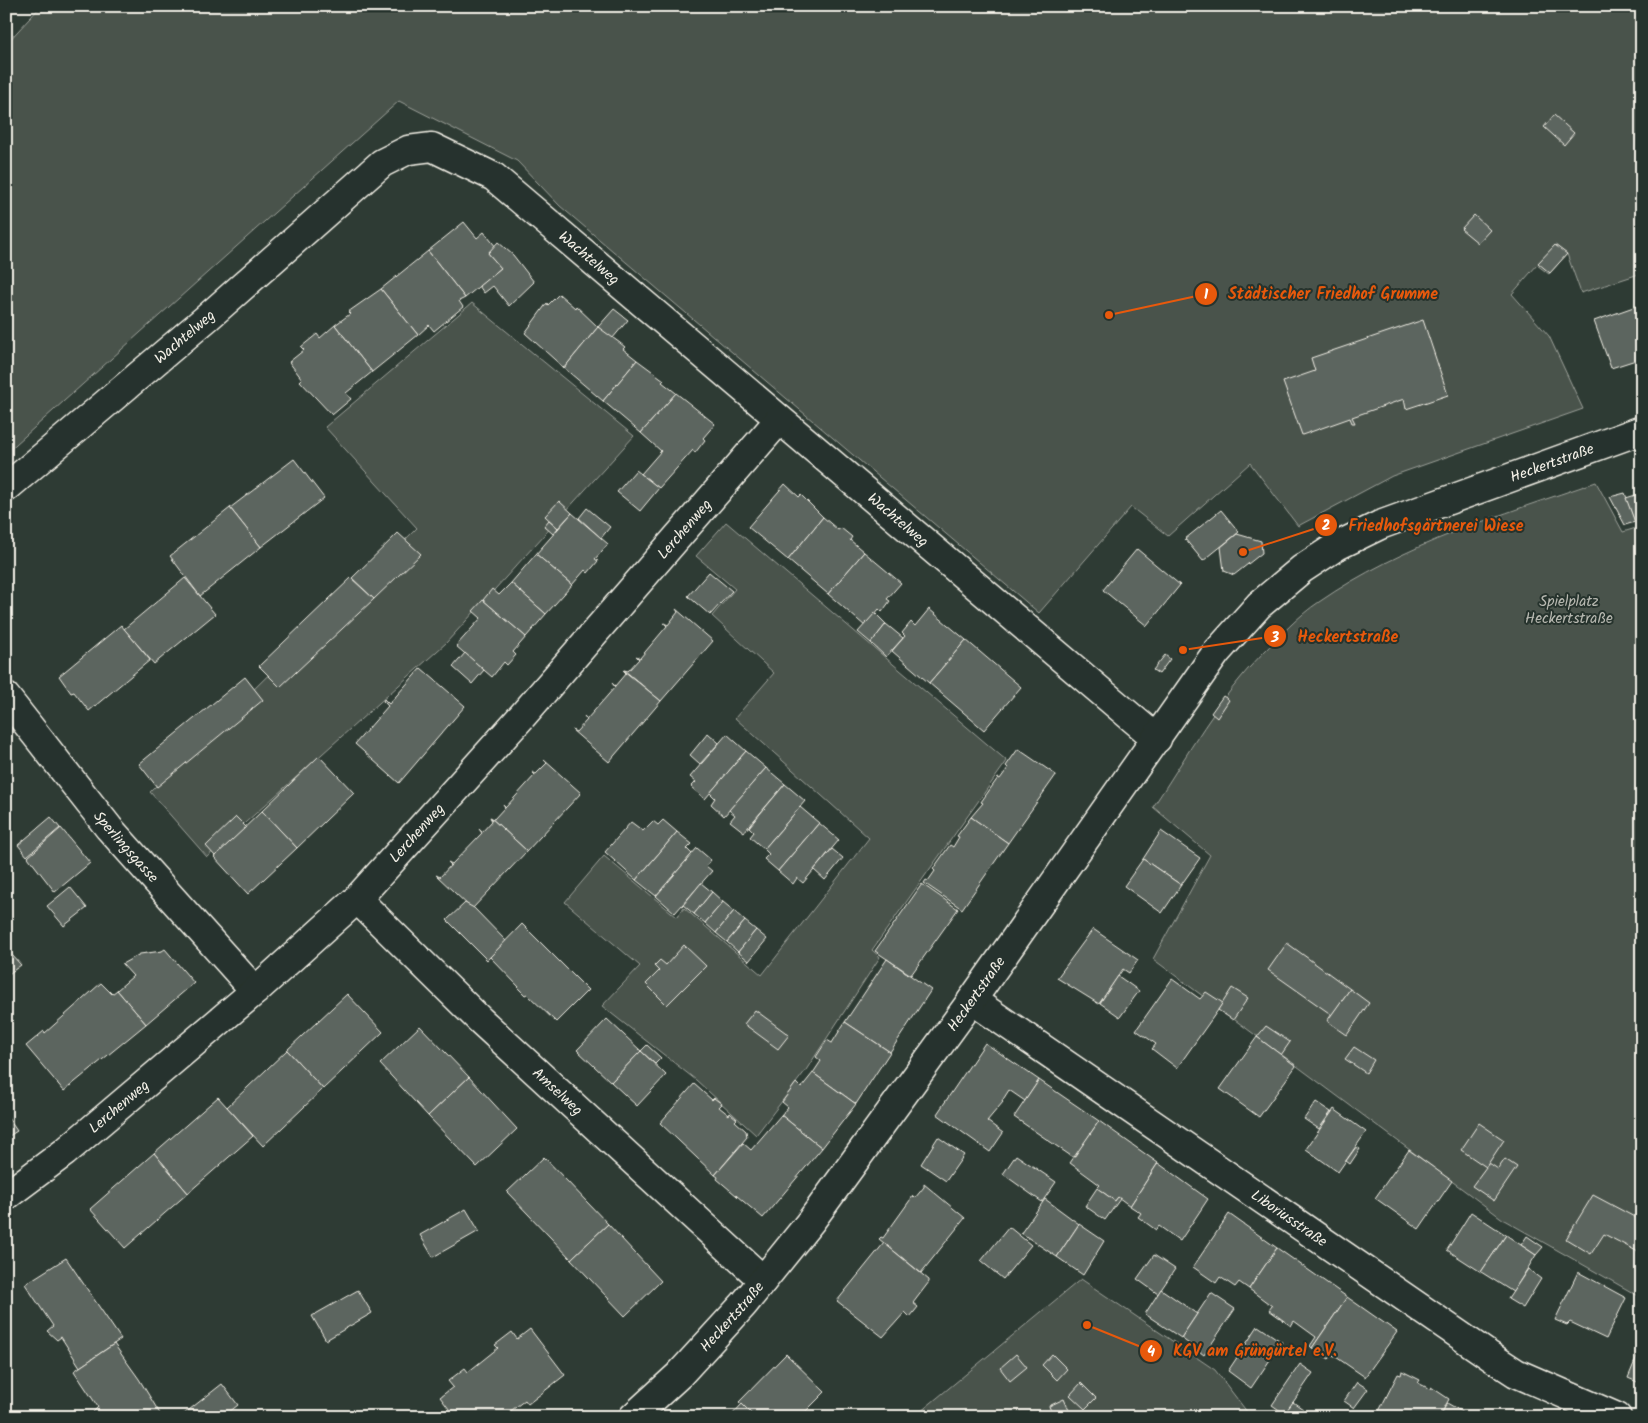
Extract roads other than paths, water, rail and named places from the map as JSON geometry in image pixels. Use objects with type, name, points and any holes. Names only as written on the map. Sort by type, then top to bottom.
[{"type":"street","name":"Wachtelweg","points":[[6,488],[208,317],[382,163],[408,150],[432,147],[494,177],[1156,739]]},
{"type":"street","name":"Lerchenweg","points":[[6,1196],[66,1152],[254,991],[357,899],[524,714],[779,420]]},
{"type":"street","name":"Heckertstraße","points":[[633,1417],[680,1375],[763,1280],[811,1221],[972,1000],[1216,653],[1259,605],[1302,569],[1337,546],[1380,525],[1642,430]]},
{"type":"street","name":"Sperlingsgasse","points":[[6,697],[109,828],[254,991]]},
{"type":"street","name":"Amselweg","points":[[357,899],[480,1020],[763,1280]]},
{"type":"street","name":"Liboriusstraße","points":[[972,1000],[1482,1351],[1516,1372],[1617,1417]]},
{"type":"place","name":"Städtischer Friedhof Grumme","points":[[1109,315]]},
{"type":"place","name":"Friedhofsgärtnerei Wiese","points":[[1243,552]]},
{"type":"place","name":"Heckertstraße","points":[[1183,650]]},
{"type":"place","name":"KGV am Grüngürtel e.V.","points":[[1087,1325]]},
{"type":"park label","name":"Spielplatz Heckertstraße","points":[[1569,610]]}]
